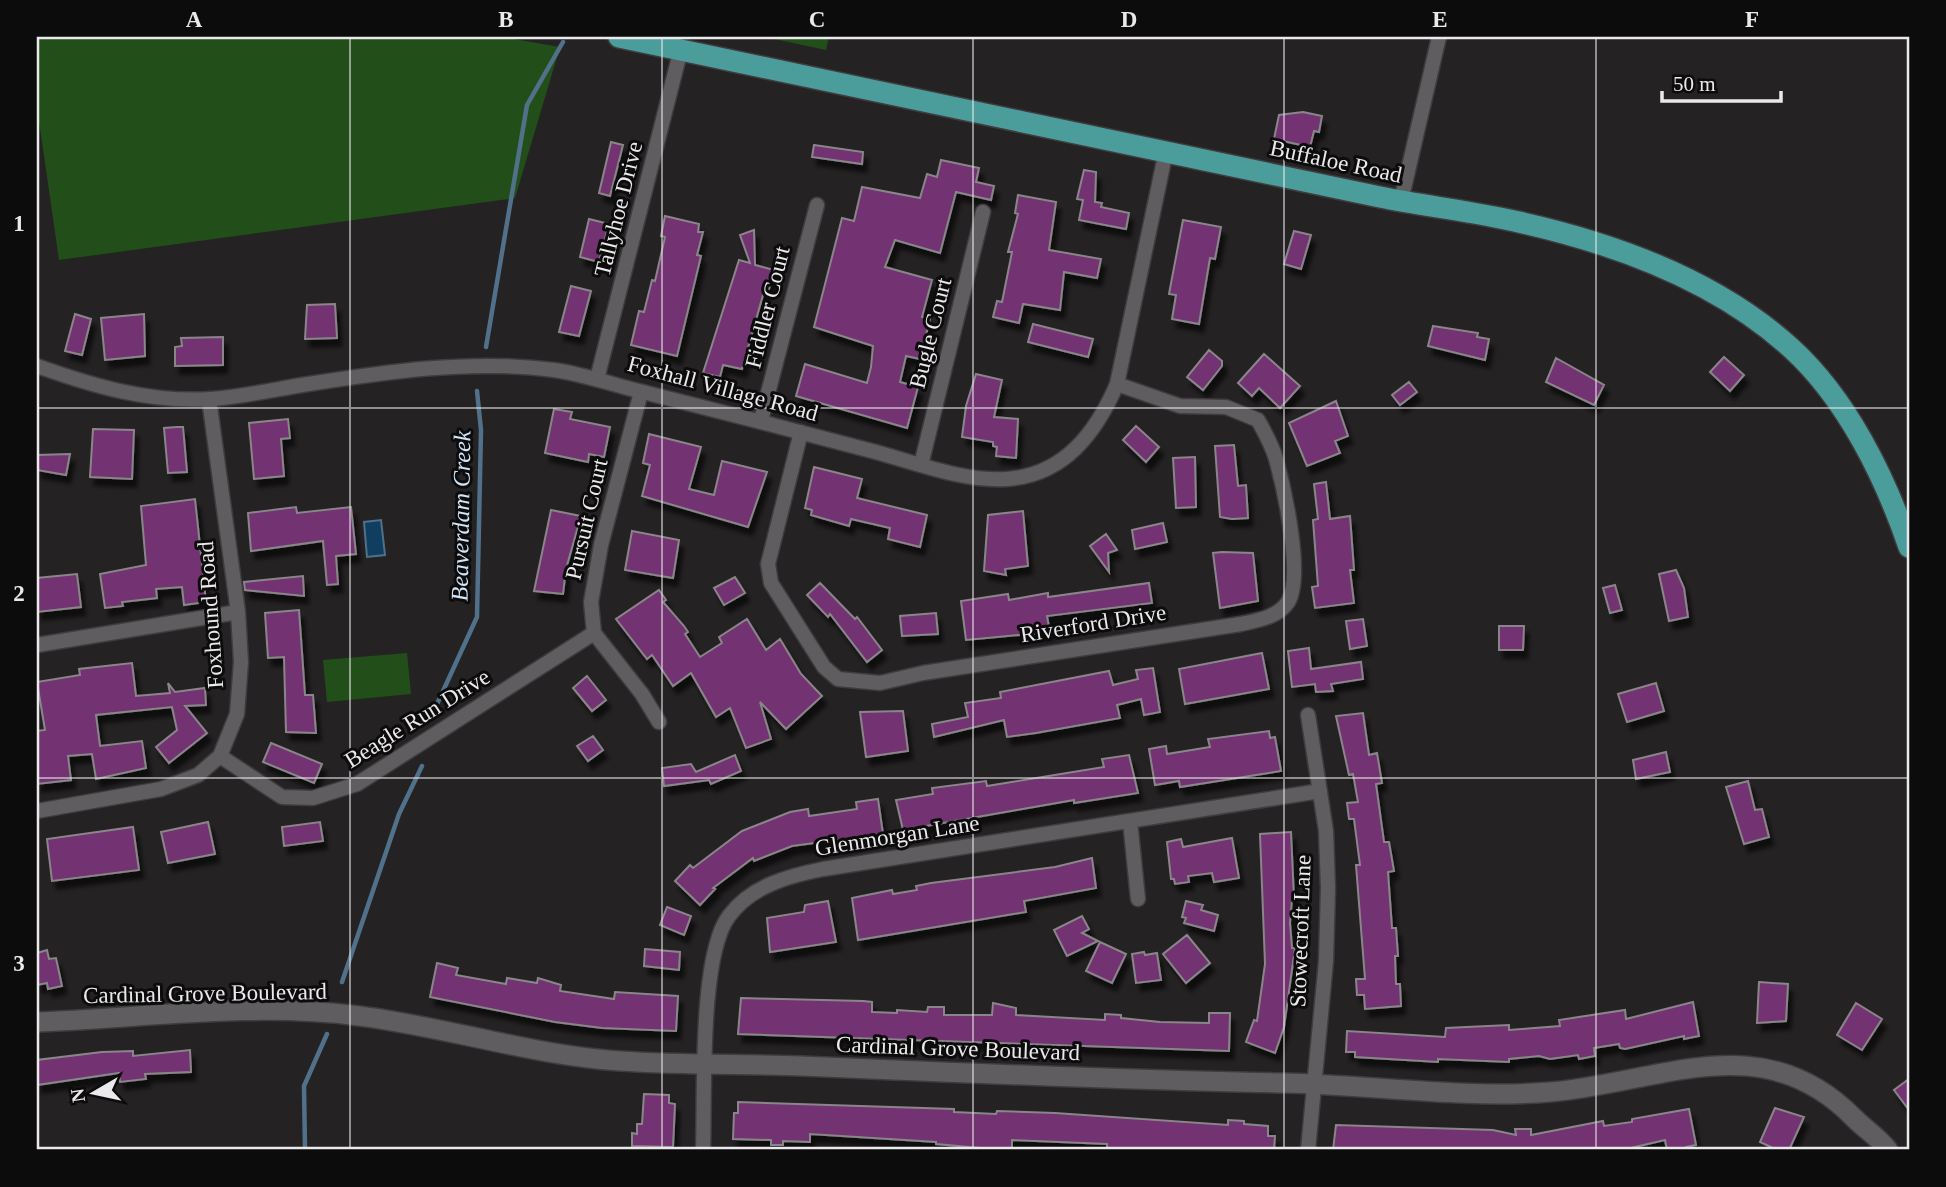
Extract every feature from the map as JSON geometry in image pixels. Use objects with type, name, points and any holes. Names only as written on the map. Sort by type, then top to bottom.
[{"type":"main road","name":"Buffaloe Road","points":[[619,37],[1401,201],[1500,218],[1627,253],[1700,286],[1761,323],[1818,377],[1847,419],[1882,480],[1909,547]]},
{"type":"street","points":[[1401,201],[1439,37]]},
{"type":"street","name":"Tallyhoe Drive","points":[[597,379],[681,50]]},
{"type":"street","name":"Foxhall Village Road","points":[[37,366],[96,387],[128,394],[209,399],[377,373],[473,366],[554,370],[761,420],[922,465],[977,477],[1006,479],[1036,473],[1065,460],[1087,439],[1104,415],[1118,384],[1166,150]]},
{"type":"street","name":"Fiddler Court","points":[[761,420],[817,205]]},
{"type":"street","name":"Bugle Court","points":[[922,465],[983,212]]},
{"type":"street","name":"Riverford Drive","points":[[801,432],[768,564],[771,583],[824,667],[838,679],[880,683],[976,665],[1241,624],[1279,613],[1289,600],[1294,582],[1292,558],[1276,459],[1258,420],[1226,407],[1180,406],[1118,384]]},
{"type":"street","name":"Pursuit Court","points":[[594,633],[594,576],[641,392]]},
{"type":"street","name":"Foxhound Road","points":[[37,811],[161,789],[198,775],[220,755],[237,714],[241,688],[238,612],[209,399]]},
{"type":"street","points":[[37,645],[238,612]]},
{"type":"street","points":[[594,633],[642,694],[659,722]]},
{"type":"street","name":"Beagle Run Drive","points":[[220,755],[282,797],[313,798],[357,784],[594,633]]},
{"type":"street","name":"Stowecroft Lane","points":[[1308,715],[1326,831],[1328,888],[1326,961],[1308,1150]]},
{"type":"street","name":"Glenmorgan Lane","points":[[703,1150],[708,984],[719,936],[728,917],[764,887],[794,875],[823,869],[1320,791]]},
{"type":"street","points":[[1130,821],[1138,899]]},
{"type":"street","name":"Cardinal Grove Boulevard","points":[[37,1022],[271,1010],[322,1012],[362,1016],[563,1055],[620,1061],[1138,1081],[1314,1084],[1497,1093],[1548,1092],[1728,1063],[1758,1065],[1794,1074],[1820,1089],[1879,1138],[1888,1150]]},
{"type":"street","name":"Cardinal Grove Boulevard","points":[[1861,1125],[1872,1150]]},
{"type":"green space","points":[[37,37],[503,37],[560,47],[515,198],[59,260],[37,107]]},
{"type":"green space","points":[[765,37],[829,37],[826,50]]},
{"type":"green space","points":[[407,653],[411,694],[327,702],[323,660]]},
{"type":"water","points":[[381,520],[385,555],[367,557],[364,522]]},
{"type":"building","points":[[1303,112],[1322,116],[1319,132],[1314,131],[1310,147],[1274,139],[1279,115]]},
{"type":"building","points":[[611,142],[623,145],[610,196],[599,193]]},
{"type":"building","points":[[814,145],[863,152],[862,164],[812,157]]},
{"type":"building","points":[[941,160],[979,168],[976,182],[994,186],[991,200],[956,192],[940,253],[895,240],[885,267],[932,280],[922,317],[930,319],[920,359],[906,356],[900,382],[918,387],[907,428],[796,396],[805,364],[867,383],[873,346],[814,327],[842,218],[854,221],[862,187],[920,198],[927,174],[937,177]]},
{"type":"building","points":[[1084,170],[1096,172],[1095,202],[1102,203],[1101,207],[1129,213],[1126,229],[1079,220],[1083,200],[1077,199]]},
{"type":"building","points":[[1018,195],[1056,202],[1049,250],[1101,259],[1097,278],[1064,272],[1060,310],[1023,304],[1019,323],[993,317],[997,301],[1002,302],[1012,252],[1008,252],[1018,214],[1015,213]]},
{"type":"building","points":[[665,216],[699,224],[698,232],[703,232],[697,255],[701,256],[677,356],[631,345],[639,311],[644,312],[652,280],[655,281],[665,237],[661,236]]},
{"type":"building","points":[[589,219],[609,224],[599,262],[580,257]]},
{"type":"building","points":[[1183,220],[1221,227],[1215,259],[1210,258],[1199,324],[1172,319],[1176,295],[1169,294]]},
{"type":"building","points":[[754,230],[755,265],[774,270],[769,289],[765,288],[742,369],[723,365],[720,377],[703,373],[739,260],[750,263],[740,235]]},
{"type":"building","points":[[1294,231],[1311,235],[1301,269],[1284,264]]},
{"type":"building","points":[[571,286],[591,291],[579,336],[559,332]]},
{"type":"building","points":[[335,304],[337,338],[305,339],[307,305]]},
{"type":"building","points":[[75,314],[91,319],[82,355],[65,351]]},
{"type":"building","points":[[144,314],[145,356],[105,360],[101,318]]},
{"type":"building","points":[[1033,324],[1093,339],[1088,357],[1028,342]]},
{"type":"building","points":[[1433,326],[1478,333],[1477,337],[1489,339],[1485,360],[1428,346]]},
{"type":"building","points":[[223,337],[223,365],[175,366],[175,347],[182,346],[181,338]]},
{"type":"building","points":[[1209,350],[1222,361],[1222,366],[1203,390],[1187,377]]},
{"type":"building","points":[[1264,354],[1300,386],[1280,408],[1259,388],[1252,396],[1238,383]]},
{"type":"building","points":[[1724,357],[1744,375],[1730,391],[1710,372]]},
{"type":"building","points":[[1556,358],[1604,385],[1594,405],[1546,382]]},
{"type":"building","points":[[976,374],[1002,380],[994,417],[1018,419],[1016,458],[996,456],[997,447],[993,446],[993,442],[962,437],[966,406]]},
{"type":"building","points":[[1409,382],[1417,392],[1400,405],[1392,395]]},
{"type":"building","points":[[1336,401],[1348,436],[1335,441],[1340,453],[1307,466],[1289,423]]},
{"type":"building","points":[[554,409],[572,412],[570,419],[610,427],[604,457],[589,454],[588,462],[545,453]]},
{"type":"building","points":[[288,419],[290,438],[281,439],[284,476],[254,479],[249,423]]},
{"type":"building","points":[[1136,426],[1159,447],[1146,462],[1123,440]]},
{"type":"building","points":[[183,427],[187,472],[168,473],[164,428]]},
{"type":"building","points":[[93,429],[134,430],[132,479],[90,477]]},
{"type":"building","points":[[649,434],[701,447],[689,489],[714,495],[722,461],[767,472],[748,527],[642,496],[650,465],[643,463]]},
{"type":"building","points":[[1234,445],[1238,486],[1246,485],[1248,518],[1220,517],[1215,446]]},
{"type":"building","points":[[70,454],[66,475],[37,470],[37,455]]},
{"type":"building","points":[[1195,457],[1196,507],[1176,508],[1173,458]]},
{"type":"building","points":[[814,467],[862,479],[857,498],[927,515],[920,547],[888,539],[890,528],[851,519],[849,526],[811,515],[812,510],[805,508]]},
{"type":"building","points":[[1326,482],[1330,519],[1350,516],[1354,570],[1350,570],[1354,603],[1315,608],[1312,587],[1318,586],[1313,520],[1318,519],[1314,484]]},
{"type":"building","points":[[195,499],[206,602],[184,605],[182,587],[156,589],[157,598],[122,602],[123,606],[105,608],[100,574],[146,565],[141,506]]},
{"type":"building","points":[[296,507],[297,513],[351,507],[356,554],[336,556],[338,584],[327,585],[323,541],[251,551],[248,513]]},
{"type":"building","points":[[551,510],[581,516],[566,569],[563,594],[534,591]]},
{"type":"building","points":[[1023,511],[1028,566],[1005,569],[1006,575],[984,571],[988,515]]},
{"type":"building","points":[[1163,523],[1167,542],[1135,549],[1132,530]]},
{"type":"building","points":[[632,531],[679,540],[673,578],[625,570]]},
{"type":"building","points":[[1106,534],[1117,550],[1108,553],[1109,572],[1090,546]]},
{"type":"building","points":[[1213,553],[1253,553],[1258,601],[1220,608]]},
{"type":"building","points":[[1676,570],[1684,588],[1688,617],[1669,621],[1659,574]]},
{"type":"building","points":[[77,574],[81,607],[37,612],[37,578]]},
{"type":"building","points":[[303,576],[304,596],[245,590],[244,582]]},
{"type":"building","points":[[735,577],[745,593],[724,605],[714,588]]},
{"type":"building","points":[[820,583],[855,619],[857,617],[882,650],[867,662],[830,614],[828,617],[807,595]]},
{"type":"building","points":[[1149,583],[1152,603],[1047,616],[1050,632],[966,640],[961,601],[1008,594],[1009,600],[1048,593],[1048,597]]},
{"type":"building","points":[[1615,585],[1622,610],[1610,613],[1603,588]]},
{"type":"building","points":[[659,590],[666,600],[663,602],[684,626],[688,632],[685,634],[700,657],[722,643],[719,637],[747,619],[766,650],[780,639],[801,674],[822,696],[786,729],[760,702],[771,739],[746,748],[730,708],[716,717],[691,673],[673,686],[652,655],[647,659],[616,619]]},
{"type":"building","points":[[299,610],[305,695],[313,695],[316,733],[286,732],[284,657],[268,658],[265,613]]},
{"type":"building","points":[[936,613],[938,634],[902,636],[900,616]]},
{"type":"building","points":[[1363,619],[1367,646],[1350,649],[1346,621]]},
{"type":"building","points":[[1499,626],[1524,626],[1523,650],[1499,650]]},
{"type":"building","points":[[1309,648],[1311,669],[1361,662],[1363,679],[1331,684],[1333,691],[1316,692],[1315,684],[1292,687],[1288,651]]},
{"type":"building","points":[[1262,653],[1269,689],[1185,704],[1179,669]]},
{"type":"building","points":[[132,663],[136,696],[170,693],[168,683],[175,692],[205,688],[206,705],[185,706],[207,733],[169,763],[156,747],[177,730],[172,707],[96,715],[100,746],[142,741],[146,768],[96,779],[92,754],[68,756],[71,780],[37,784],[37,731],[45,730],[37,682],[80,675],[79,669]]},
{"type":"building","points":[[1153,668],[1160,712],[1144,715],[1141,699],[1117,705],[1120,718],[1007,737],[1004,720],[934,737],[932,724],[968,717],[965,703],[1001,698],[1000,692],[1109,671],[1113,685],[1138,679],[1136,670]]},
{"type":"building","points":[[587,676],[606,700],[592,711],[573,688]]},
{"type":"building","points":[[1656,683],[1664,711],[1627,722],[1618,694]]},
{"type":"building","points":[[903,711],[908,751],[866,757],[860,712]]},
{"type":"building","points":[[1363,713],[1369,755],[1377,753],[1382,783],[1376,784],[1384,842],[1389,842],[1394,871],[1388,872],[1392,928],[1396,928],[1398,956],[1395,956],[1396,984],[1400,984],[1401,1006],[1365,1009],[1364,995],[1357,995],[1356,979],[1365,979],[1356,865],[1360,865],[1354,819],[1349,819],[1347,803],[1358,802],[1336,716]]},
{"type":"building","points":[[1269,731],[1270,738],[1275,737],[1281,771],[1180,787],[1179,781],[1155,785],[1149,749],[1166,746],[1167,754],[1210,747],[1208,739]]},
{"type":"building","points":[[593,736],[603,750],[588,761],[577,746]]},
{"type":"building","points":[[271,743],[322,764],[314,783],[263,762]]},
{"type":"building","points":[[1666,752],[1670,772],[1636,779],[1633,760]]},
{"type":"building","points":[[735,755],[741,771],[711,784],[709,780],[664,786],[662,768],[691,764],[696,772]]},
{"type":"building","points":[[1129,755],[1138,793],[1074,803],[1074,800],[903,830],[896,800],[933,794],[932,788],[986,781],[987,786],[1104,767],[1102,759]]},
{"type":"building","points":[[1748,781],[1755,810],[1762,809],[1769,837],[1744,844],[1726,787]]},
{"type":"building","points":[[878,799],[883,834],[792,846],[754,861],[753,858],[713,888],[715,889],[700,905],[675,881],[690,865],[693,868],[742,831],[790,812],[808,809],[809,816],[857,809],[856,802]]},
{"type":"building","points":[[208,822],[215,854],[168,863],[161,832]]},
{"type":"building","points":[[320,822],[323,841],[284,846],[282,827]]},
{"type":"building","points":[[133,827],[139,870],[52,881],[47,839]]},
{"type":"building","points":[[1291,832],[1294,899],[1290,923],[1292,948],[1295,948],[1284,1027],[1275,1053],[1246,1042],[1254,1020],[1257,1021],[1265,964],[1260,834]]},
{"type":"building","points":[[1232,838],[1239,878],[1214,882],[1212,873],[1188,876],[1189,882],[1175,884],[1174,879],[1171,879],[1167,842],[1181,839],[1183,847]]},
{"type":"building","points":[[1092,858],[1096,888],[1024,901],[1026,912],[858,940],[852,898],[892,890],[893,894],[917,890],[916,886],[931,883],[1055,867]]},
{"type":"building","points":[[828,901],[836,942],[770,952],[767,918],[804,912],[805,905]]},
{"type":"building","points":[[1186,901],[1203,905],[1201,910],[1218,915],[1214,931],[1184,923],[1186,918],[1182,917]]},
{"type":"building","points":[[667,907],[691,916],[684,935],[660,925]]},
{"type":"building","points":[[1082,916],[1089,929],[1082,933],[1098,941],[1067,956],[1054,930]]},
{"type":"building","points":[[1187,935],[1210,963],[1186,983],[1163,954]]},
{"type":"building","points":[[1100,942],[1126,954],[1112,983],[1086,971]]},
{"type":"building","points":[[645,949],[680,952],[679,970],[644,966]]},
{"type":"building","points":[[47,950],[49,959],[56,958],[62,986],[48,989],[47,983],[37,985],[37,953]]},
{"type":"building","points":[[1144,952],[1145,955],[1157,953],[1161,980],[1136,983],[1132,954]]},
{"type":"building","points":[[437,963],[458,968],[456,975],[506,984],[507,978],[537,983],[538,978],[561,985],[560,991],[614,999],[615,992],[678,996],[676,1031],[602,1028],[555,1022],[430,997]]},
{"type":"building","points":[[1759,982],[1788,984],[1786,1021],[1757,1023]]},
{"type":"building","points":[[741,998],[863,1001],[872,1002],[872,1012],[927,1012],[928,1007],[944,1007],[944,1015],[992,1015],[993,1003],[1016,1008],[1016,1015],[1105,1020],[1105,1014],[1160,1022],[1209,1023],[1209,1013],[1230,1013],[1229,1051],[738,1034]]},
{"type":"building","points":[[1693,1002],[1699,1036],[1684,1039],[1684,1036],[1625,1049],[1620,1048],[1619,1044],[1594,1048],[1595,1056],[1579,1059],[1578,1055],[1550,1059],[1539,1056],[1509,1059],[1509,1062],[1438,1059],[1438,1062],[1355,1057],[1355,1052],[1346,1052],[1347,1031],[1445,1037],[1446,1028],[1509,1025],[1509,1030],[1560,1026],[1559,1020],[1625,1010],[1626,1019]]},
{"type":"building","points":[[1856,1003],[1882,1019],[1862,1050],[1837,1035]]},
{"type":"building","points":[[190,1050],[191,1072],[145,1074],[146,1079],[120,1082],[119,1073],[37,1085],[37,1060],[102,1052],[133,1051],[133,1056]]},
{"type":"building","points":[[1909,1079],[1909,1110],[1894,1090]]},
{"type":"building","points":[[644,1094],[669,1095],[669,1103],[675,1104],[673,1147],[632,1146],[632,1133],[637,1134],[637,1124],[642,1124]]},
{"type":"building","points":[[738,1102],[954,1109],[954,1112],[996,1114],[997,1111],[1055,1113],[1228,1125],[1228,1120],[1244,1121],[1244,1124],[1268,1126],[1268,1136],[1275,1136],[1274,1150],[1107,1150],[1107,1144],[1012,1140],[1012,1149],[992,1149],[936,1142],[810,1134],[810,1142],[783,1141],[783,1145],[771,1145],[771,1140],[733,1139],[734,1113],[738,1113]]},
{"type":"building","points":[[1775,1108],[1804,1117],[1789,1150],[1769,1150],[1771,1147],[1760,1142]]},
{"type":"building","points":[[1689,1109],[1696,1145],[1686,1147],[1687,1150],[1667,1150],[1665,1140],[1622,1150],[1333,1150],[1336,1125],[1493,1130],[1516,1135],[1515,1129],[1531,1129],[1531,1135],[1603,1121],[1604,1126],[1632,1122],[1632,1119]]},
{"type":"waterway","name":"Beaverdam Creek","points":[[486,347],[527,105],[563,42]]},
{"type":"waterway","name":"Beaverdam Creek","points":[[432,715],[477,617],[481,430],[477,391]]},
{"type":"waterway","name":"Beaverdam Creek","points":[[342,982],[399,814],[422,766]]},
{"type":"waterway","name":"Beaverdam Creek","points":[[305,1150],[304,1086],[327,1034]]}]
